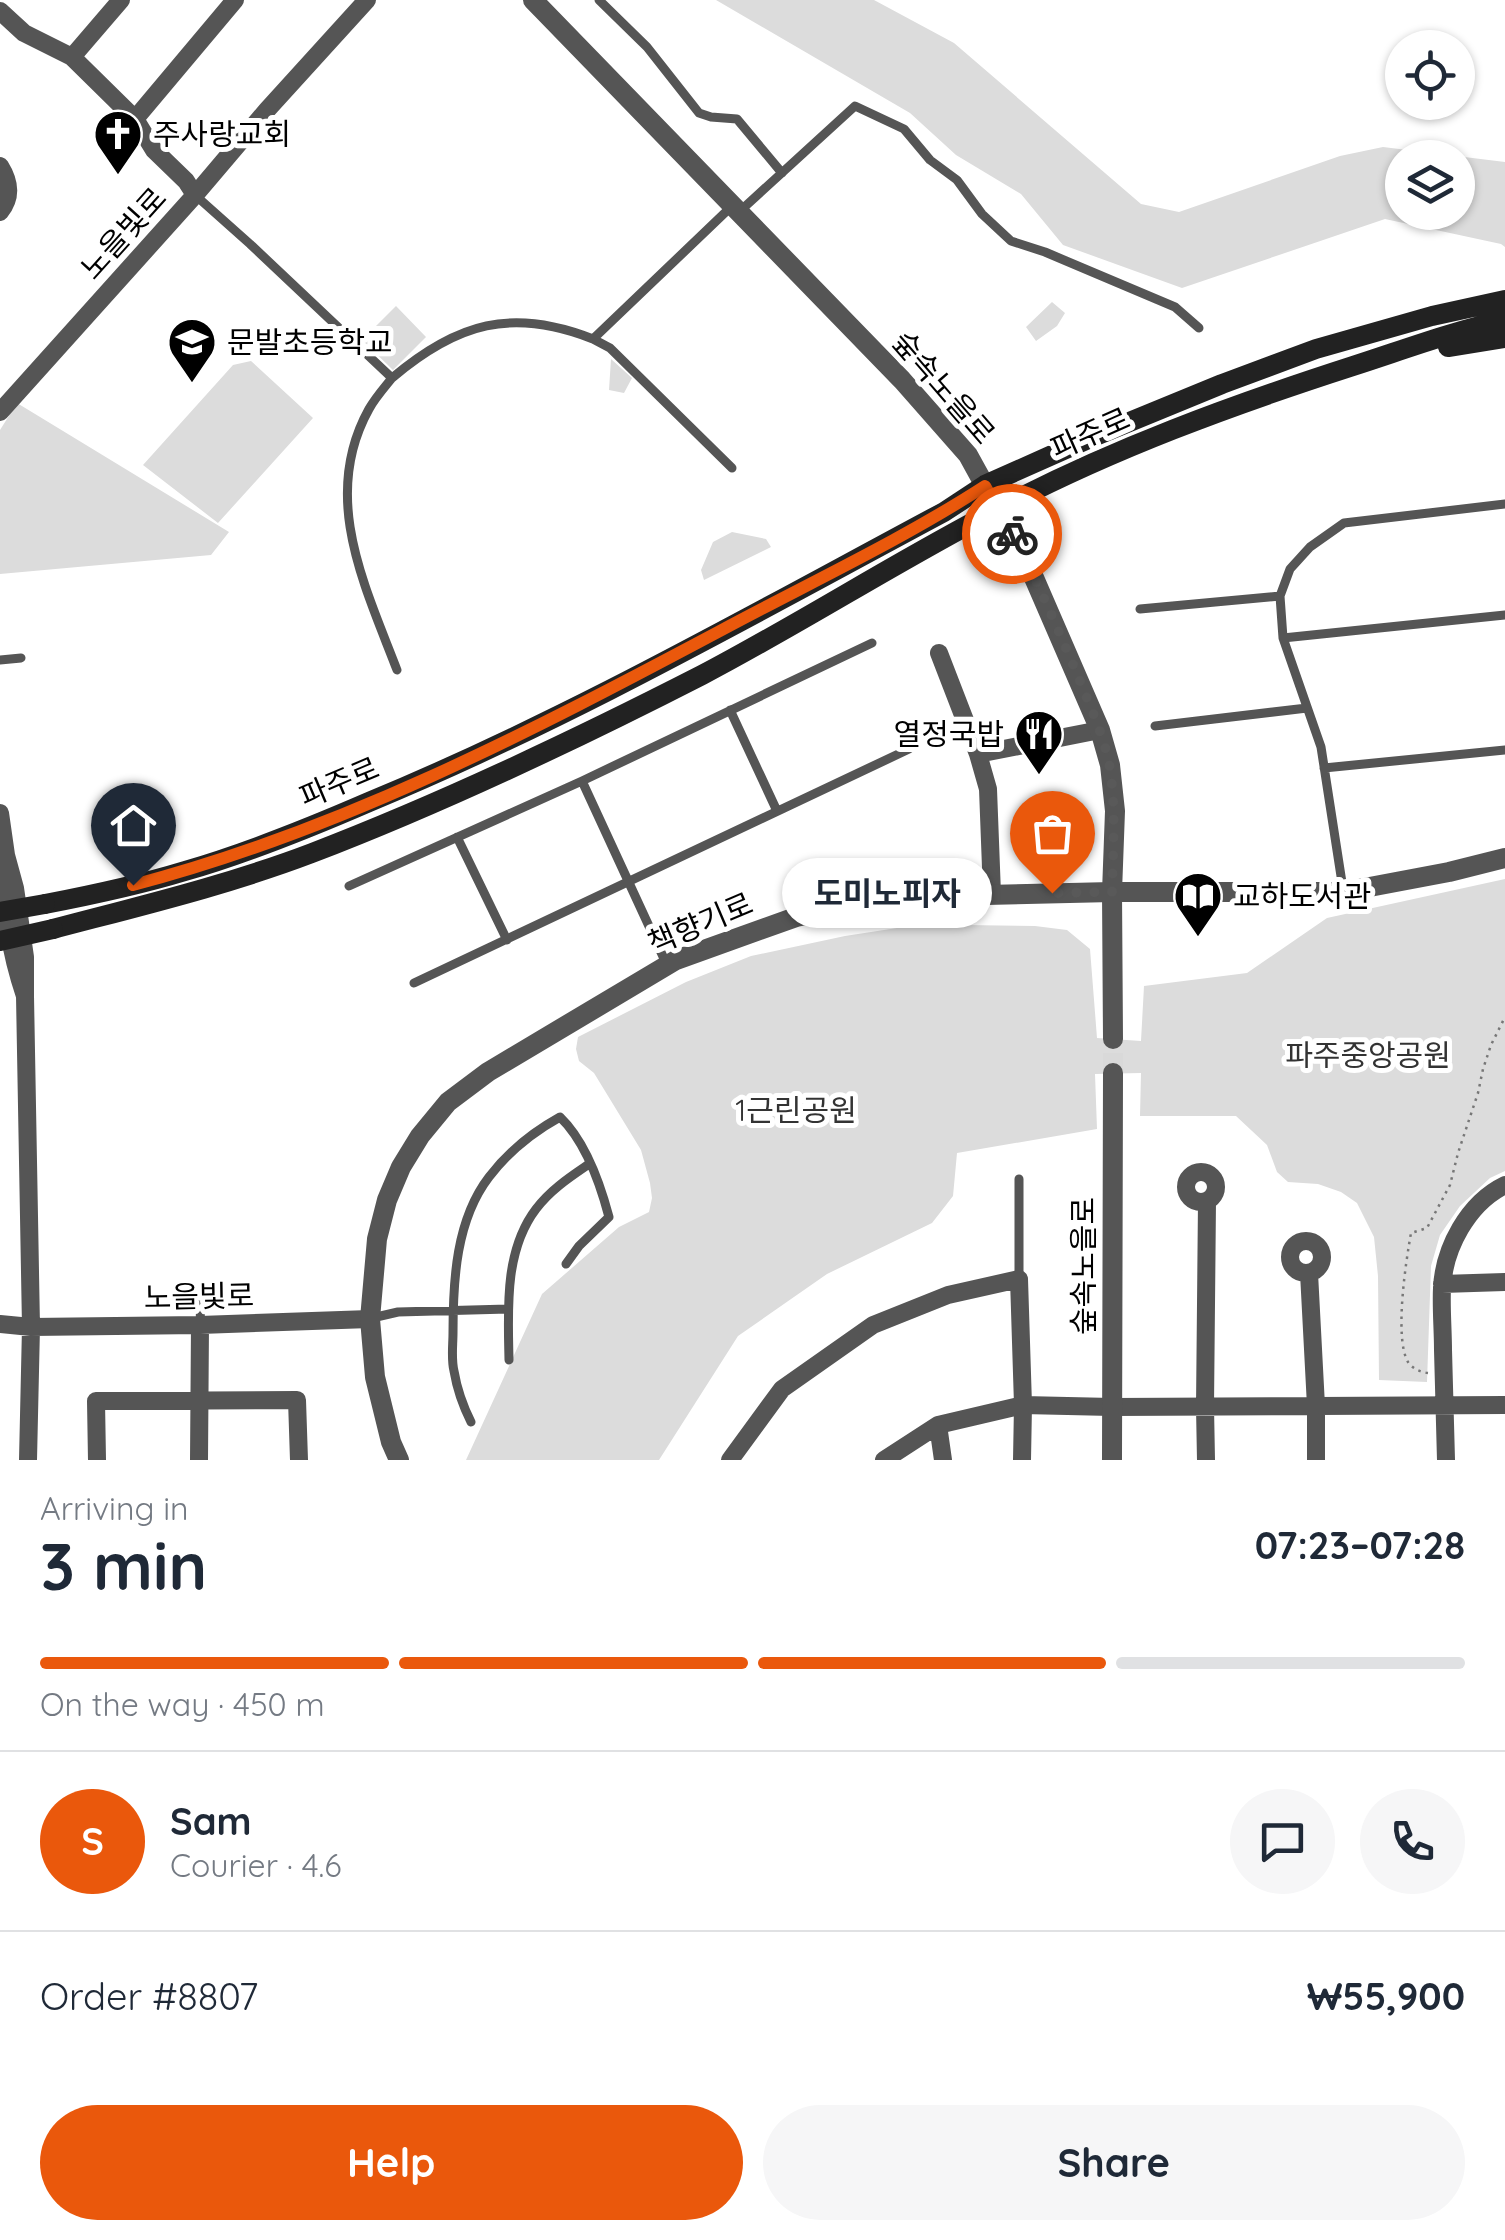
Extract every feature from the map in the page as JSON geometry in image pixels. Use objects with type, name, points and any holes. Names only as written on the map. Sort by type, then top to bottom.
[{"type":"main road","points":[[1316,349],[1366,327],[1505,288]]},
{"type":"main road","name":"파주로","points":[[0,912],[106,892],[186,871],[292,835],[456,766],[724,629],[944,512],[985,486],[1088,439],[1316,349],[1505,300]]},
{"type":"main road","name":"파주로","points":[[0,941],[228,881],[311,853],[446,797],[704,674],[997,509],[1128,448],[1235,405],[1505,320]]},
{"type":"main road","points":[[1310,380],[1505,338]]},
{"type":"street","points":[[72,58],[121,0]]},
{"type":"street","points":[[135,119],[235,0]]},
{"type":"street","name":"노을빛로","points":[[0,412],[367,0]]},
{"type":"street","name":"숲속노을로","points":[[533,0],[916,395],[968,455],[1028,564],[1100,730],[1110,765],[1115,811],[1113,1039]]},
{"type":"street","points":[[2,5],[24,33],[72,58],[135,119],[154,150],[186,181],[194,195]]},
{"type":"street","points":[[0,166],[9,186],[0,212]]},
{"type":"street","points":[[939,653],[988,789],[992,894]]},
{"type":"street","points":[[978,754],[1100,730]]},
{"type":"street","points":[[0,813],[6,856],[4,893],[13,959],[25,996],[28,1460]]},
{"type":"street","name":"책향기로","points":[[399,1460],[375,1377],[370,1319],[377,1240],[401,1166],[448,1102],[488,1072],[667,966],[796,917],[900,896],[1343,892],[1505,858]]},
{"type":"street","name":"숲속노을로","points":[[1112,1460],[1113,1072]]},
{"type":"street","points":[[1446,1460],[1442,1284],[1450,1248],[1463,1224],[1487,1198],[1505,1186]]},
{"type":"street","points":[[1206,1460],[1208,1200]]},
{"type":"street","points":[[1310,1273],[1316,1460]]},
{"type":"street","points":[[730,1460],[782,1389],[874,1325],[948,1296],[1019,1279],[1022,1460]]},
{"type":"street","points":[[1442,1284],[1505,1282]]},
{"type":"street","name":"노을빛로","points":[[0,1324],[200,1325],[370,1319]]},
{"type":"street","points":[[199,1460],[200,1325]]},
{"type":"street","points":[[96,1460],[96,1402],[296,1400],[299,1460]]},
{"type":"street","points":[[884,1460],[938,1424],[1023,1405],[1505,1405]]},
{"type":"street","points":[[938,1424],[942,1460]]},
{"type":"lane","points":[[599,0],[648,47],[699,113],[737,119],[782,172]]},
{"type":"lane","points":[[593,339],[736,208],[856,106],[904,129],[930,160],[957,180],[982,214],[1011,241],[1175,308],[1199,328]]},
{"type":"lane","points":[[194,195],[392,378]]},
{"type":"lane","points":[[398,670],[351,538],[346,510],[347,479],[356,438],[370,406],[392,378],[429,348],[459,334],[509,322],[564,328],[593,339],[610,348],[732,468]]},
{"type":"lane","points":[[1343,892],[1321,747],[1283,638],[1280,596],[1290,570],[1310,547],[1344,524],[1505,504]]},
{"type":"lane","points":[[1140,609],[1280,596]]},
{"type":"lane","points":[[1283,638],[1505,615]]},
{"type":"lane","points":[[349,886],[872,643]]},
{"type":"lane","points":[[0,660],[21,658]]},
{"type":"lane","points":[[1155,726],[1307,708]]},
{"type":"lane","points":[[730,710],[777,811]]},
{"type":"lane","points":[[414,982],[910,749]]},
{"type":"lane","points":[[1324,768],[1505,750]]},
{"type":"lane","points":[[582,781],[667,966]]},
{"type":"lane","points":[[457,837],[507,940]]},
{"type":"lane","points":[[471,1422],[452,1367],[455,1268],[468,1216],[488,1178],[512,1151],[560,1117],[572,1129],[589,1164],[608,1216],[566,1264]]},
{"type":"lane","points":[[509,1360],[508,1309],[512,1266],[520,1238],[535,1210],[560,1184],[589,1164]]},
{"type":"lane","points":[[1019,1179],[1019,1279]]},
{"type":"lane","points":[[200,1325],[201,1296]]},
{"type":"lane","points":[[370,1319],[398,1312],[508,1309]]},
{"type":"path","points":[[1444,1377],[1419,1371],[1408,1363],[1402,1345],[1410,1233],[1427,1228],[1450,1185],[1483,1069],[1505,1017]]},
{"type":"green space","points":[[716,0],[874,0],[954,43],[1141,204],[1179,212],[1340,156],[1385,147],[1385,219],[1182,288],[1063,245],[1021,194],[956,155],[910,113]]},
{"type":"green space","points":[[1475,158],[1505,162],[1505,247],[1436,230],[1475,230]]},
{"type":"green space","points":[[1052,302],[1065,313],[1057,326],[1036,341],[1026,327]]},
{"type":"green space","points":[[396,306],[426,337],[393,370],[362,340]]},
{"type":"green space","points":[[611,359],[632,378],[624,393],[609,390]]},
{"type":"green space","points":[[251,361],[313,418],[218,523],[143,465],[233,365]]},
{"type":"green space","points":[[17,403],[229,532],[211,555],[0,574],[0,430]]},
{"type":"green space","points":[[732,532],[766,539],[771,547],[704,580],[701,570],[713,542]]},
{"type":"green space","name":"1근린공원","points":[[1505,879],[1505,1171],[1490,1178],[1460,1206],[1440,1235],[1431,1266],[1427,1382],[1379,1380],[1374,1237],[1357,1203],[1318,1184],[1288,1182],[1277,1172],[1267,1145],[1236,1116],[1140,1116],[1141,1073],[1095,1074],[1097,1129],[957,1153],[953,1196],[932,1223],[827,1274],[738,1336],[659,1460],[466,1460],[542,1294],[619,1227],[649,1212],[652,1198],[641,1150],[594,1073],[579,1061],[578,1037],[686,982],[751,956],[897,928],[963,925],[1067,930],[1090,949],[1097,1038],[1141,1041],[1144,986],[1247,973],[1327,918]]},
{"type":"tunnel","points":[[1113,1039],[1113,1073]]},
{"type":"way so far","points":[[1012,534],[1071,660],[1110,765],[1115,811],[1112,892],[1052,893]]},
{"type":"place","name":"주사랑교회","points":[[118,176]]},
{"type":"place","name":"문발초등학교","points":[[192,384]]},
{"type":"place","name":"열정국밥","points":[[1039,776]]},
{"type":"place","name":"도미노피자","points":[[1052,893]]},
{"type":"place","name":"교하도서관","points":[[1198,938]]},
{"type":"route","points":[[133,885],[292,835],[456,766],[783,598],[985,486],[1012,534]]},
{"type":"park label","name":"파주중앙공원","points":[[1368,1055]]}]
